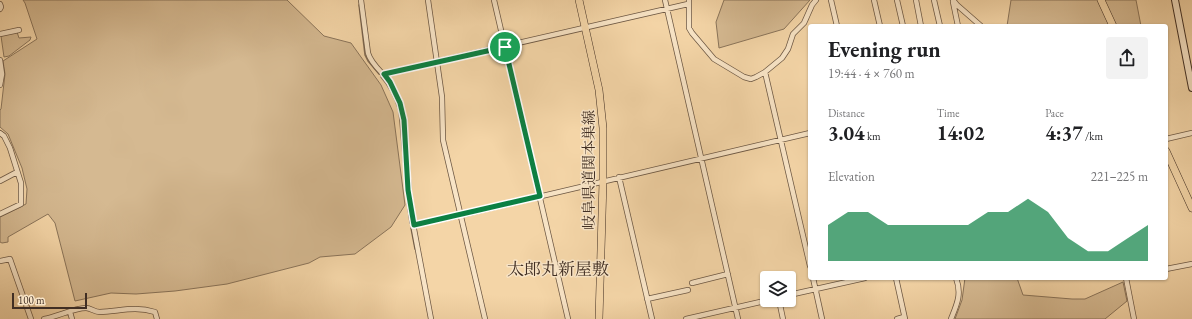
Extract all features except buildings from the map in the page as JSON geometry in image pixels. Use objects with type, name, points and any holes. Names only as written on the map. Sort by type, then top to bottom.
[{"type":"main road","name":"岐阜県道関本巣線","points":[[579,0],[599,90],[603,128],[599,319]]},
{"type":"main road","points":[[1101,0],[1111,24]]},
{"type":"main road","points":[[1168,155],[1192,208]]},
{"type":"street","points":[[361,0],[368,54],[370,59],[390,82],[400,103],[404,120],[408,190],[431,319]]},
{"type":"street","points":[[428,0],[442,97],[443,140],[485,319]]},
{"type":"street","points":[[494,0],[568,319]]},
{"type":"street","points":[[665,0],[738,319]]},
{"type":"street","points":[[384,74],[667,9],[689,2],[689,28],[692,33],[714,59],[744,77],[751,79],[765,72],[782,58],[788,49],[793,34],[804,23],[812,5],[816,0]]},
{"type":"street","points":[[831,0],[837,24]]},
{"type":"street","points":[[874,0],[880,24]]},
{"type":"street","points":[[897,0],[903,24]]},
{"type":"street","points":[[916,0],[921,24]]},
{"type":"street","points":[[934,0],[940,24]]},
{"type":"street","points":[[953,0],[958,24]]},
{"type":"street","points":[[953,0],[979,24]]},
{"type":"street","points":[[1176,0],[1192,88]]},
{"type":"street","points":[[0,4],[0,9]]},
{"type":"street","points":[[0,34],[19,30]]},
{"type":"street","points":[[0,60],[2,74],[0,85]]},
{"type":"street","points":[[765,72],[808,257]]},
{"type":"street","points":[[0,133],[4,136],[10,148],[21,182],[21,204],[0,214]]},
{"type":"street","points":[[414,225],[808,133]]},
{"type":"street","points":[[1168,139],[1192,133]]},
{"type":"street","points":[[0,180],[17,172]]},
{"type":"street","points":[[619,177],[652,319]]},
{"type":"street","points":[[0,261],[10,259],[31,319]]},
{"type":"street","points":[[1168,269],[1192,264]]},
{"type":"street","points":[[692,283],[728,274]]},
{"type":"street","points":[[813,280],[822,319]]},
{"type":"street","points":[[796,293],[856,280]]},
{"type":"street","points":[[896,280],[905,318],[897,319]]},
{"type":"street","points":[[951,319],[959,295],[959,286],[957,280]]},
{"type":"street","points":[[1126,280],[1134,319]]},
{"type":"street","points":[[647,299],[688,290]]},
{"type":"street","points":[[686,319],[760,302]]},
{"type":"street","points":[[780,307],[783,319]]},
{"type":"street","points":[[44,319],[86,308],[94,312],[140,308],[155,312],[157,319]]},
{"type":"street","points":[[70,312],[72,319]]},
{"type":"shaded area","points":[[23,0],[287,0],[324,36],[351,43],[381,85],[393,112],[405,205],[391,227],[355,254],[320,257],[309,263],[227,284],[175,291],[136,294],[111,293],[75,301],[55,223],[48,214],[8,237],[8,242],[0,242],[0,217],[26,204],[27,189],[22,168],[8,134],[0,127],[0,110],[5,74],[3,61],[37,39]]},
{"type":"shaded area","points":[[724,0],[810,0],[784,29],[719,48],[716,22]]},
{"type":"shaded area","points":[[1011,0],[1136,0],[1141,24],[1007,24]]},
{"type":"shaded area","points":[[17,32],[19,38],[31,37],[30,40],[9,56],[4,57],[1,36]]},
{"type":"shaded area","points":[[965,280],[1018,280],[1023,295],[1072,299],[1085,299],[1123,282],[1127,301],[1105,319],[955,319],[962,300]]},
{"type":"waterway","points":[[359,5],[365,55],[379,74]]},
{"type":"waterway","points":[[381,77],[392,93],[399,111],[407,199]]},
{"type":"waterway","points":[[409,215],[410,223]]},
{"type":"waterway","points":[[411,228],[415,249]]},
{"type":"district","name":"太郎丸新屋敷","points":[[558,269]]},
{"type":"route","points":[[505,47],[540,196],[414,225],[408,190],[404,120],[400,103],[390,82],[384,74],[505,47]]}]
